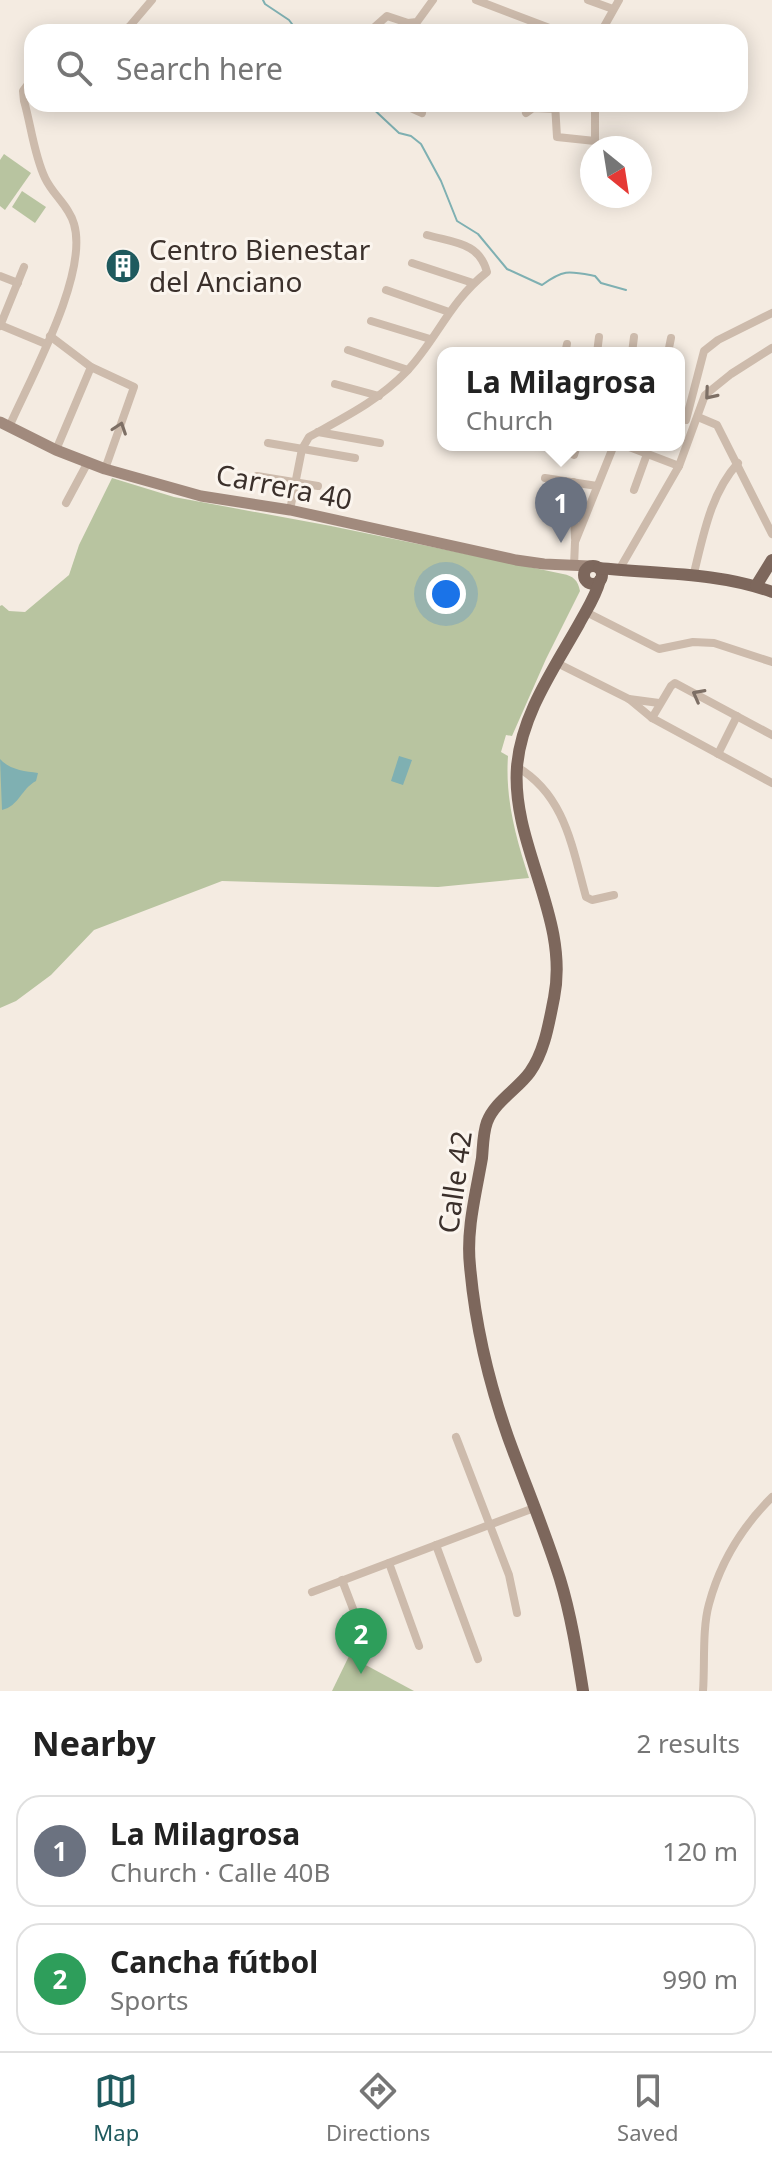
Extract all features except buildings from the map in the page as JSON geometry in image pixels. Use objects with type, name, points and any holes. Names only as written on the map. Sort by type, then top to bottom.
[{"type":"main road","name":"Carrera 40","points":[[4,424],[56,450],[105,469],[201,496],[290,510],[516,560],[571,566],[593,575]]},
{"type":"main road","points":[[756,586],[772,560]]},
{"type":"main road","points":[[593,575],[616,570],[693,577],[756,586],[772,592]]},
{"type":"main road","name":"Calle 42","points":[[583,1691],[561,1580],[492,1384],[472,1284],[469,1250],[487,1122],[496,1107],[529,1073],[537,1060],[557,983],[554,939],[524,827],[516,781],[521,742],[557,663],[587,610],[593,575]]},
{"type":"street","points":[[132,24],[152,0]]},
{"type":"street","points":[[378,24],[387,16],[408,23],[417,22],[433,0]]},
{"type":"street","points":[[476,0],[539,24]]},
{"type":"street","points":[[588,0],[616,4],[605,24]]},
{"type":"street","points":[[4,424],[65,301],[77,247],[75,226],[68,209],[55,195],[44,175],[27,112]]},
{"type":"street","points":[[555,112],[557,137],[595,141],[595,112]]},
{"type":"street","points":[[290,510],[302,449],[309,437],[379,396],[408,370],[449,312],[473,283],[487,272],[483,256],[470,248],[427,235]]},
{"type":"street","points":[[412,263],[473,283]]},
{"type":"street","points":[[24,267],[0,325],[48,340],[91,367],[134,387],[105,469]]},
{"type":"street","points":[[0,276],[18,283]]},
{"type":"street","points":[[386,290],[449,312]]},
{"type":"street","points":[[685,411],[704,351],[718,340],[772,313]]},
{"type":"street","points":[[371,321],[430,339]]},
{"type":"street","points":[[598,347],[599,337]]},
{"type":"street","points":[[633,347],[634,337]]},
{"type":"street","points":[[669,347],[671,338]]},
{"type":"street","points":[[616,570],[679,466],[698,420],[702,400],[710,390],[772,348]]},
{"type":"street","points":[[348,350],[408,370]]},
{"type":"street","points":[[56,450],[91,367]]},
{"type":"street","points":[[335,384],[379,396]]},
{"type":"street","points":[[685,420],[717,425],[772,534]]},
{"type":"street","points":[[318,432],[380,443]]},
{"type":"street","points":[[268,443],[355,458]]},
{"type":"street","points":[[574,455],[575,451]]},
{"type":"street","points":[[575,542],[612,451]]},
{"type":"street","points":[[639,451],[679,466]]},
{"type":"street","points":[[634,490],[647,454]]},
{"type":"street","points":[[66,503],[88,462]]},
{"type":"street","points":[[693,577],[705,527],[724,479],[738,463]]},
{"type":"street","points":[[257,476],[318,486]]},
{"type":"street","points":[[545,478],[597,486]]},
{"type":"street","points":[[571,566],[575,542],[573,482]]},
{"type":"street","points":[[587,610],[659,649],[693,642],[714,643],[772,662]]},
{"type":"street","points":[[557,663],[629,699],[652,718],[772,783]]},
{"type":"street","points":[[652,718],[673,684],[772,735]]},
{"type":"street","points":[[629,699],[659,703]]},
{"type":"street","points":[[718,754],[737,716]]},
{"type":"street","points":[[517,767],[533,776],[546,789],[563,815],[586,897],[592,900],[614,895]]},
{"type":"street","points":[[456,1437],[509,1575],[517,1613]]},
{"type":"street","points":[[703,1691],[708,1605],[738,1537],[772,1497]]},
{"type":"street","points":[[312,1592],[534,1508]]},
{"type":"street","points":[[436,1545],[478,1659]]},
{"type":"street","points":[[389,1563],[419,1646]]},
{"type":"street","points":[[342,1580],[355,1614]]},
{"type":"green space","points":[[4,154],[31,173],[5,210],[0,206],[0,160]]},
{"type":"green space","points":[[22,191],[46,207],[35,223],[12,207]]},
{"type":"green space","points":[[112,478],[174,497],[331,526],[563,574],[574,579],[580,591],[512,736],[506,735],[501,752],[508,756],[512,818],[529,878],[438,887],[222,881],[94,930],[51,975],[16,1001],[0,1008],[0,606],[9,611],[25,612],[69,575],[79,545]]},
{"type":"green space","points":[[349,1656],[414,1691],[332,1691]]},
{"type":"water","points":[[399,756],[412,760],[403,785],[391,781]]},
{"type":"water","points":[[0,759],[13,768],[38,773],[36,781],[12,805],[2,810]]},
{"type":"waterway","points":[[263,0],[292,24]]},
{"type":"waterway","points":[[377,112],[399,133],[411,136],[421,144],[441,181],[457,221],[478,234],[507,269],[542,285],[556,276],[573,272],[595,276],[601,283],[626,290]]},
{"type":"place","name":"Centro Bienestar del Anciano","points":[[123,266]]},
{"type":"place","name":"La Milagrosa","points":[[561,543]]},
{"type":"place","name":"Cancha fútbol","points":[[361,1674]]}]
